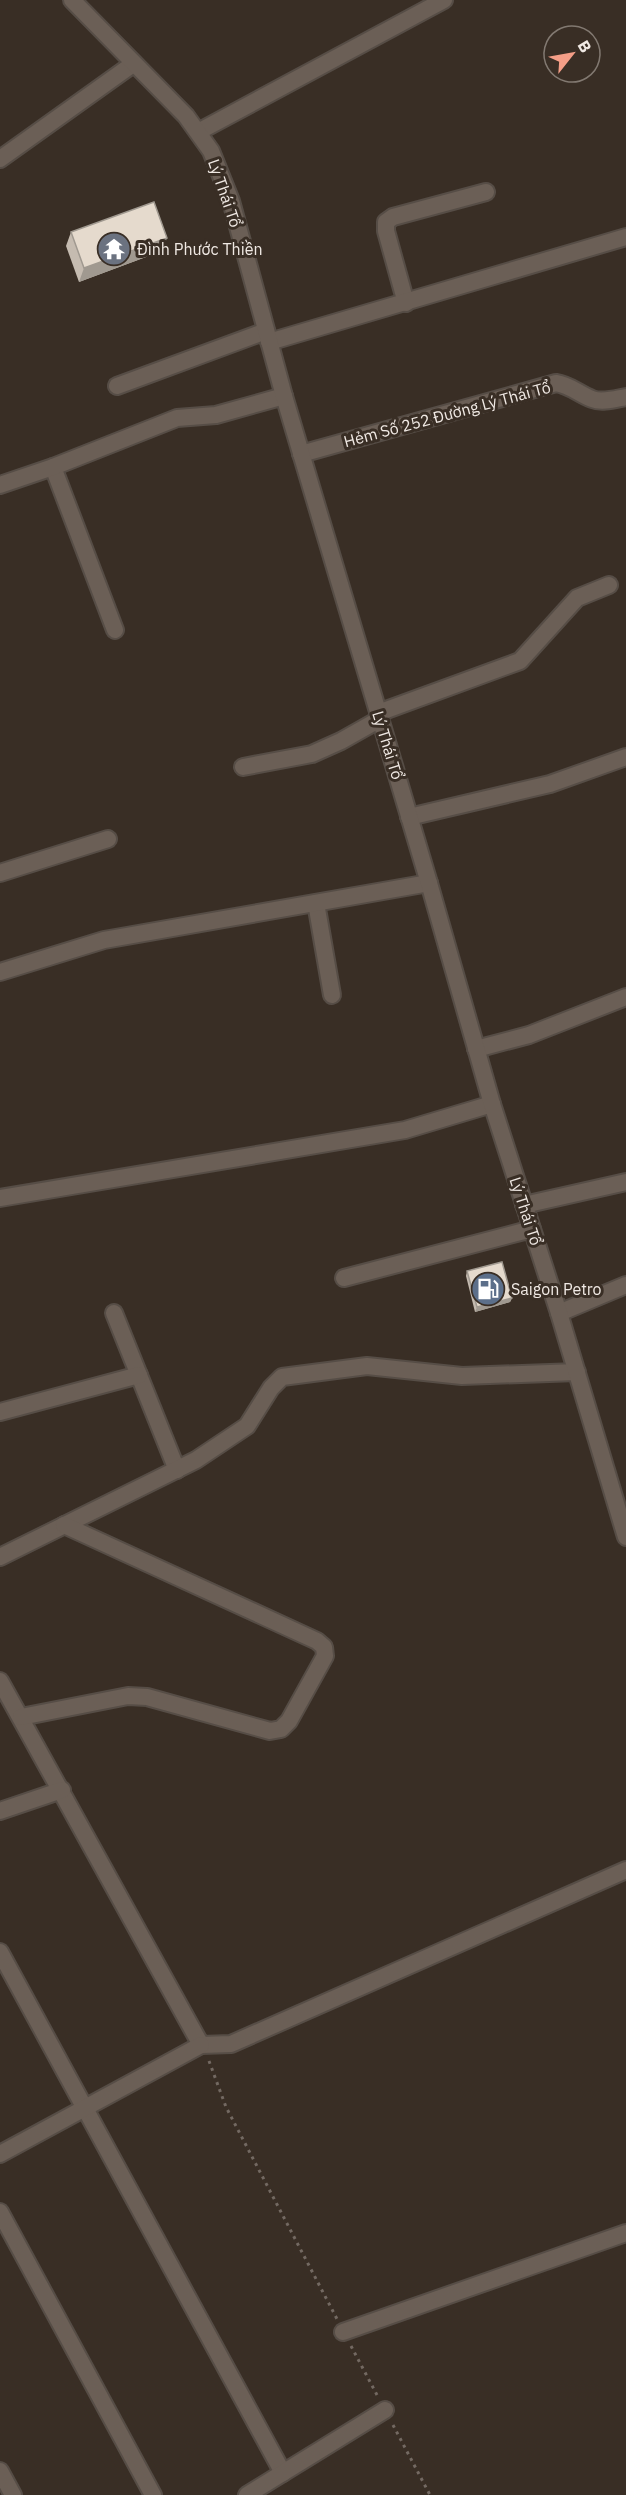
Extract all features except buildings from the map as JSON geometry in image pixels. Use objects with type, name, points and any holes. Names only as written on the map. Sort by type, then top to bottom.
[{"type":"street","name":"Lý Thái Tổ","points":[[72,0],[186,116],[211,151],[231,201],[284,396],[429,883],[492,1104],[559,1313],[626,1536]]},
{"type":"street","points":[[198,132],[444,0]]},
{"type":"street","points":[[0,159],[133,64]]},
{"type":"street","points":[[406,303],[386,231],[386,222],[393,217],[486,192]]},
{"type":"street","points":[[117,386],[268,337],[406,303],[626,237]]},
{"type":"street","name":"Hẻm Số 252 Đường Lý Thái Tổ","points":[[301,454],[556,383],[566,385],[592,399],[603,401],[626,397]]},
{"type":"street","points":[[0,485],[177,418],[216,416],[284,396]]},
{"type":"street","points":[[53,466],[115,630]]},
{"type":"street","points":[[243,767],[312,754],[342,741],[379,716],[520,660],[577,598],[609,585]]},
{"type":"street","points":[[409,817],[550,784],[626,757]]},
{"type":"street","points":[[0,873],[108,839]]},
{"type":"street","points":[[0,972],[104,940],[429,883]]},
{"type":"street","points":[[316,903],[332,995]]},
{"type":"street","points":[[476,1049],[529,1035],[626,997]]},
{"type":"street","points":[[0,1198],[405,1130],[492,1104]]},
{"type":"street","points":[[524,1205],[626,1182]]},
{"type":"street","points":[[344,1278],[532,1229]]},
{"type":"street","points":[[559,1313],[626,1286]]},
{"type":"street","points":[[114,1313],[177,1470]]},
{"type":"street","points":[[0,1557],[196,1460],[246,1426],[271,1388],[282,1377],[367,1366],[462,1376],[577,1372]]},
{"type":"street","points":[[0,1412],[139,1375]]},
{"type":"street","points":[[21,1717],[128,1696],[147,1697],[270,1731],[281,1730],[289,1721],[325,1656],[324,1647],[317,1641],[64,1525]]},
{"type":"street","points":[[0,1681],[201,2045]]},
{"type":"street","points":[[0,1811],[62,1790]]},
{"type":"street","points":[[0,2154],[201,2045],[231,2044],[626,1870]]},
{"type":"street","points":[[0,1952],[283,2473]]},
{"type":"street","points":[[0,2212],[153,2495]]},
{"type":"street","points":[[343,2332],[626,2233]]},
{"type":"street","points":[[247,2495],[385,2410]]},
{"type":"street","points":[[0,2471],[13,2495]]},
{"type":"path","points":[[201,2045],[216,2076],[226,2107],[430,2495]]},
{"type":"place","name":"Đình Phước Thiền","points":[[114,249]]},
{"type":"place","name":"Saigon Petro","points":[[488,1289]]}]
